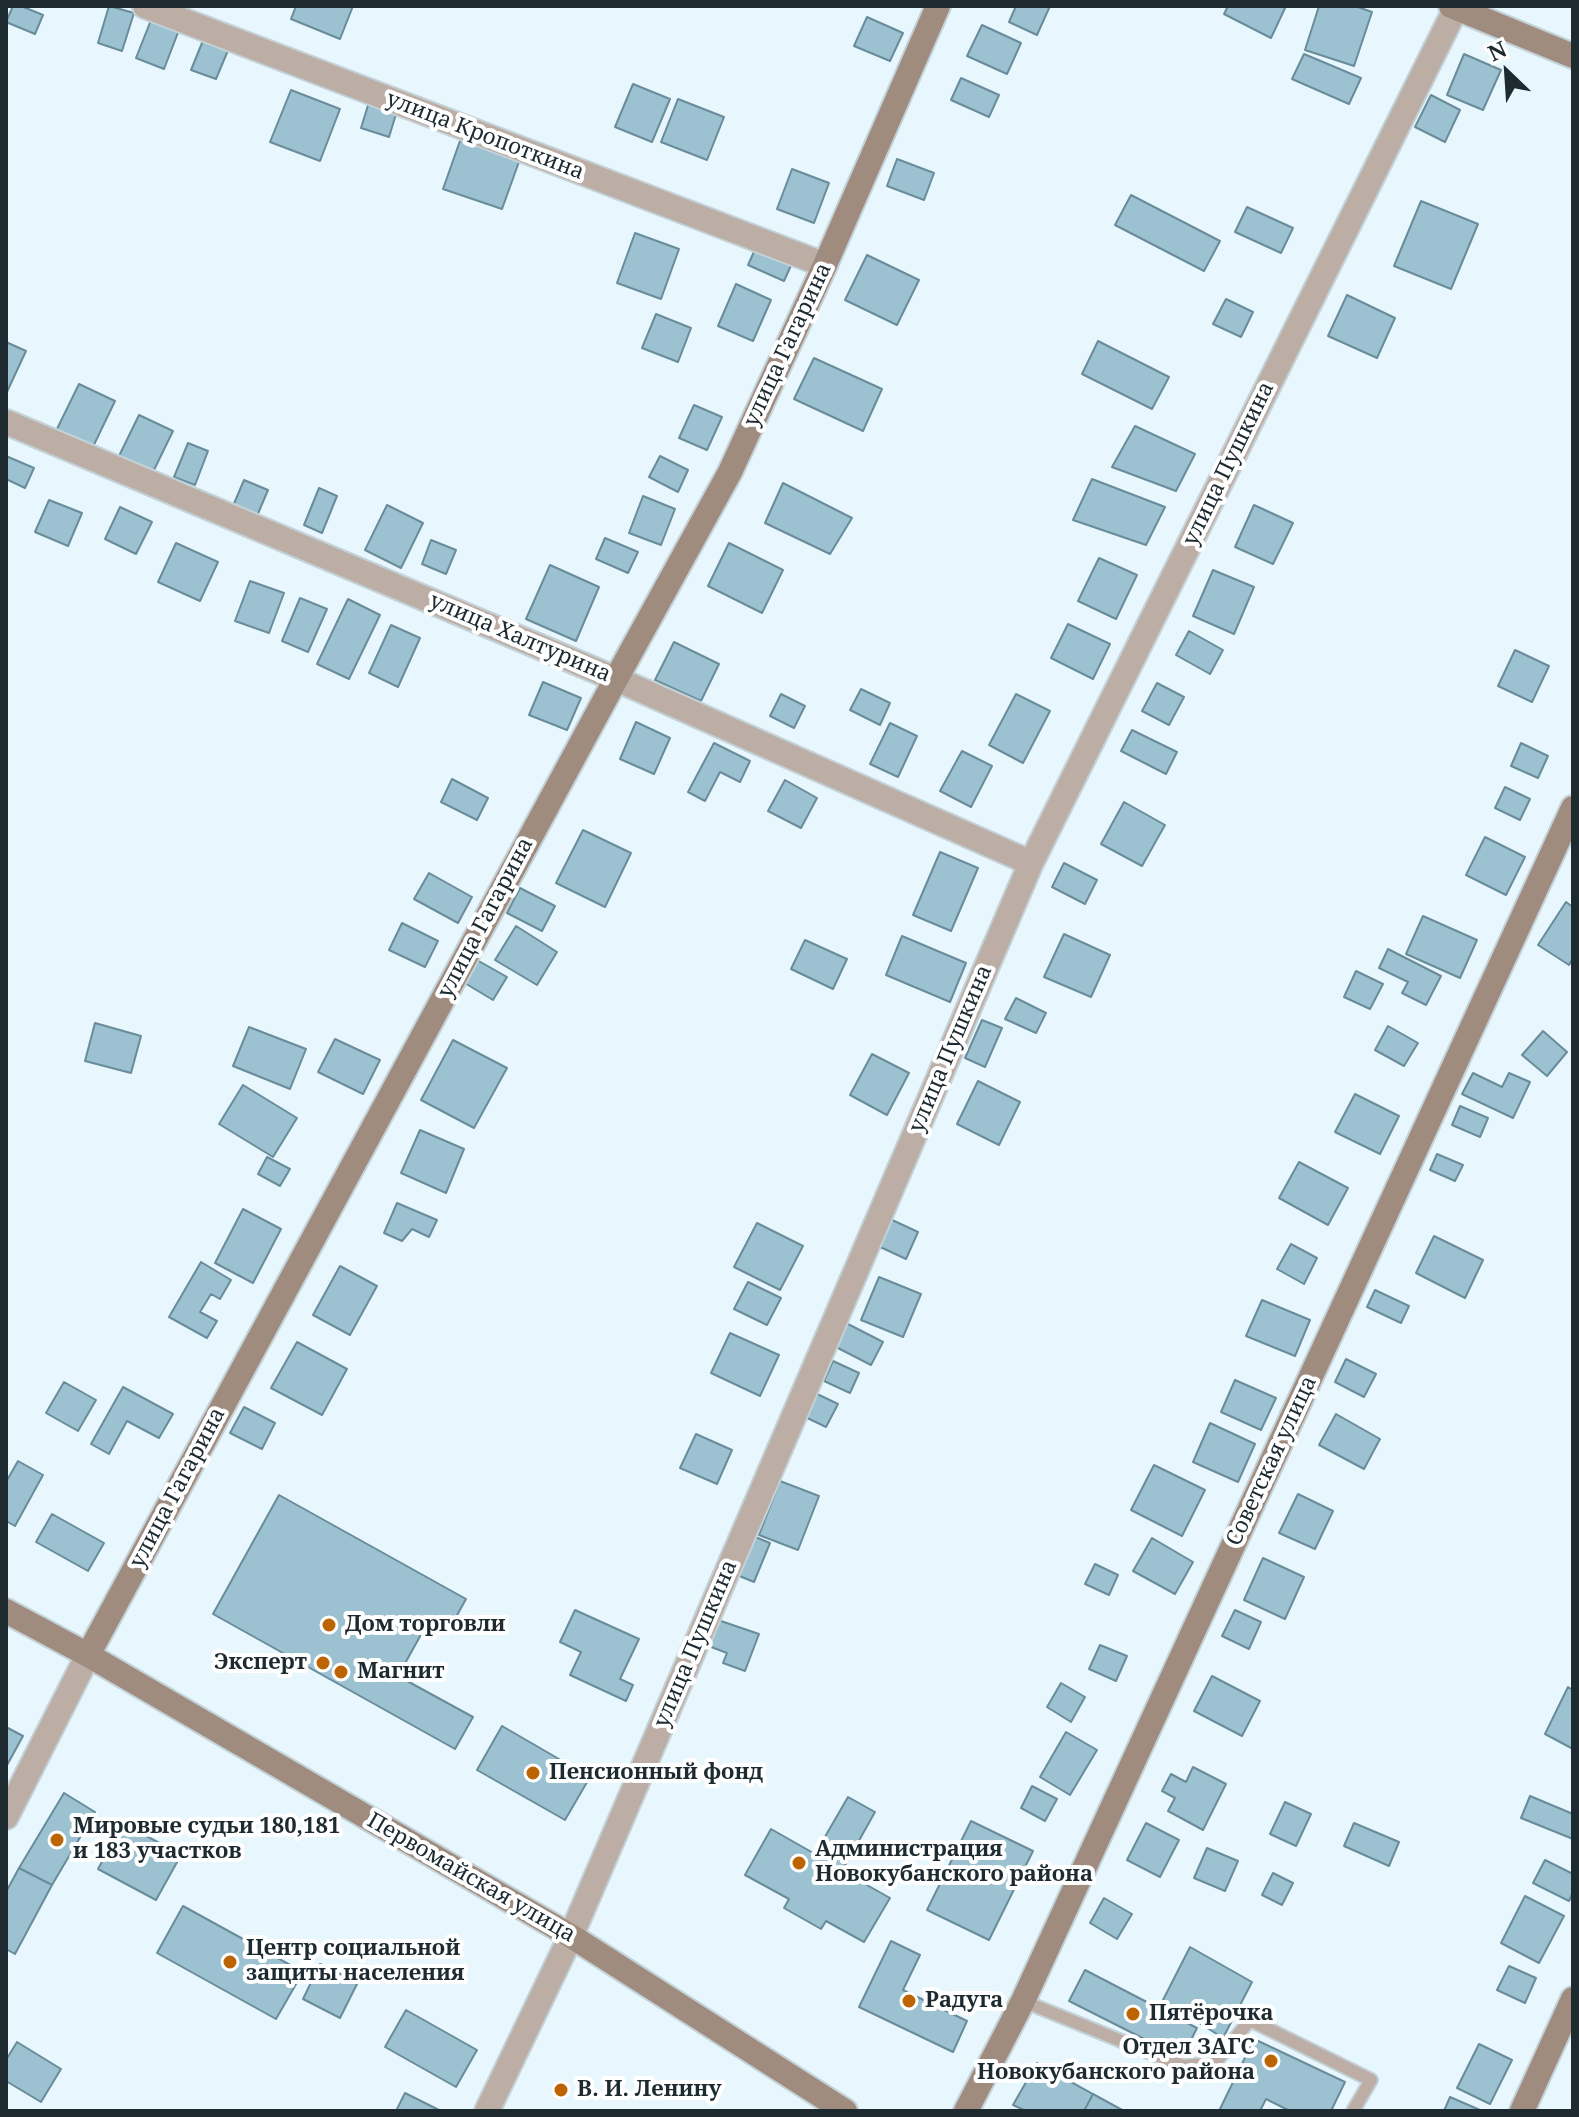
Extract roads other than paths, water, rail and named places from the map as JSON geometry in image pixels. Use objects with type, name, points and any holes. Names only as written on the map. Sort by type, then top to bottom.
[{"type":"street","name":"улица Кропоткина","points":[[145,6],[825,265]]},
{"type":"street","name":"улица Гагарина","points":[[6,1817],[88,1655],[730,472],[938,6]]},
{"type":"street","points":[[1455,7],[1573,56]]},
{"type":"street","name":"улица Пушкина","points":[[487,2111],[571,1936],[1031,863],[1455,7]]},
{"type":"street","name":"улица Халтурина","points":[[6,422],[616,679],[1031,863]]},
{"type":"street","name":"Советская улица","points":[[966,2111],[1023,2001],[1573,808]]},
{"type":"street","name":"Первомайская улица","points":[[6,1611],[88,1655],[571,1936],[845,2111]]},
{"type":"street","points":[[1522,2111],[1573,1999]]},
{"type":"lane","points":[[1023,2001],[1183,2066],[1215,2063],[1250,2020],[1371,2080],[1353,2111]]},
{"type":"place","name":"Дом торговли","points":[[329,1625]]},
{"type":"place","name":"Эксперт","points":[[323,1663]]},
{"type":"place","name":"Магнит","points":[[341,1672]]},
{"type":"place","name":"Пенсионный фонд","points":[[533,1773]]},
{"type":"place","name":"Мировые судьи 180,181 и 183 участков","points":[[57,1840]]},
{"type":"place","name":"Администрация Новокубанского района","points":[[799,1863]]},
{"type":"place","name":"Центр социальной защиты населения","points":[[230,1962]]},
{"type":"place","name":"Радуга","points":[[909,2001]]},
{"type":"place","name":"Пятёрочка","points":[[1133,2014]]},
{"type":"place","name":"Отдел ЗАГС Новокубанского района","points":[[1271,2061]]},
{"type":"place","name":"В. И. Ленину","points":[[561,2090]]}]
